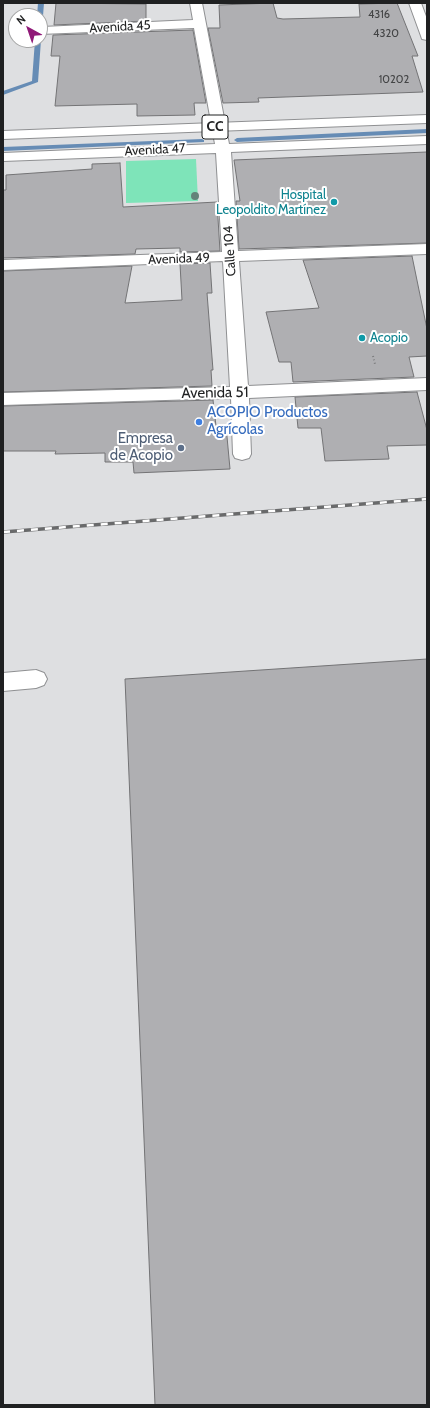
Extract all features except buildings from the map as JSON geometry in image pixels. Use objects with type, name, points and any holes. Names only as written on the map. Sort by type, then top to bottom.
[{"type":"street","name":"Calle 104","points":[[196,3],[218,127],[223,147],[231,257],[251,395],[248,429],[242,454]]},
{"type":"street","points":[[415,3],[427,36]]},
{"type":"street","name":"Avenida 45","points":[[48,31],[199,24]]},
{"type":"street","name":"Avenida 47","points":[[3,135],[427,119]]},
{"type":"street","name":"Avenida 47","points":[[3,157],[427,140]]},
{"type":"street","points":[[362,142],[384,150],[427,149]]},
{"type":"street","name":"Avenida 49","points":[[3,265],[427,249]]},
{"type":"street","name":"Avenida 51","points":[[3,399],[251,395],[427,384]]},
{"type":"street","points":[[3,682],[36,679]]},
{"type":"green space","points":[[196,159],[198,201],[126,203],[126,161]]},
{"type":"waterway","points":[[41,3],[41,8]]},
{"type":"waterway","points":[[3,93],[35,82],[37,48]]},
{"type":"waterway","points":[[237,140],[427,131]]},
{"type":"waterway","points":[[3,149],[202,141]]},
{"type":"railway","points":[[3,532],[427,499]]},
{"type":"place","name":"Hospital Leopoldito Martínez","points":[[334,202]]},
{"type":"place","name":"Acopio","points":[[362,338]]},
{"type":"place","name":"ACOPIO Productos Agrícolas","points":[[199,422]]},
{"type":"place","name":"Empresa de Acopio","points":[[181,448]]}]
